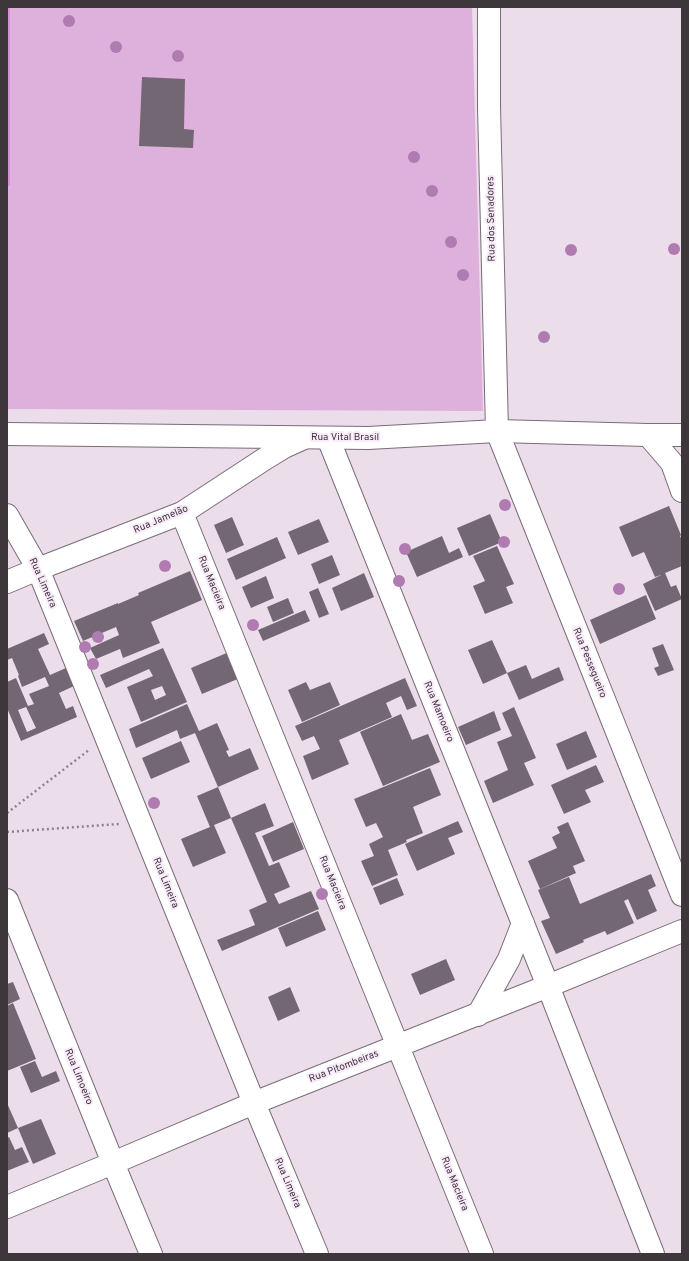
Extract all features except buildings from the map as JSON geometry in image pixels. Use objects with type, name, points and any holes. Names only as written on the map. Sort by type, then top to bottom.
[{"type":"street","name":"Rua dos Senadores","points":[[489,7],[489,107],[497,431]]},
{"type":"street","name":"Rua Vital Brasil","points":[[7,434],[368,438],[497,431],[682,435]]},
{"type":"street","name":"Rua Pessegueiro","points":[[497,431],[682,895]]},
{"type":"street","points":[[648,435],[672,463],[682,491]]},
{"type":"street","name":"Rua Jamelão","points":[[7,582],[182,513],[284,447],[304,438]]},
{"type":"street","name":"Rua Mamoeiro","points":[[328,438],[523,923],[653,1254]]},
{"type":"street","name":"Rua Macieira","points":[[182,513],[482,1254]]},
{"type":"street","name":"Rua Limeira","points":[[7,515],[38,569],[317,1254]]},
{"type":"street","name":"Rua Limoeiro","points":[[7,900],[113,1164],[151,1254]]},
{"type":"street","points":[[478,1014],[509,960],[523,923]]},
{"type":"street","name":"Rua Pitombeiras","points":[[7,1207],[113,1164],[254,1102],[398,1046],[682,931]]},
{"type":"path","points":[[7,813],[106,736]]},
{"type":"path","points":[[7,832],[141,822]]},
{"type":"shaded area","points":[[7,7],[10,7],[10,186],[7,186]]},
{"type":"shaded area","points":[[10,7],[472,7],[483,411],[7,409],[7,186],[10,186]]}]
